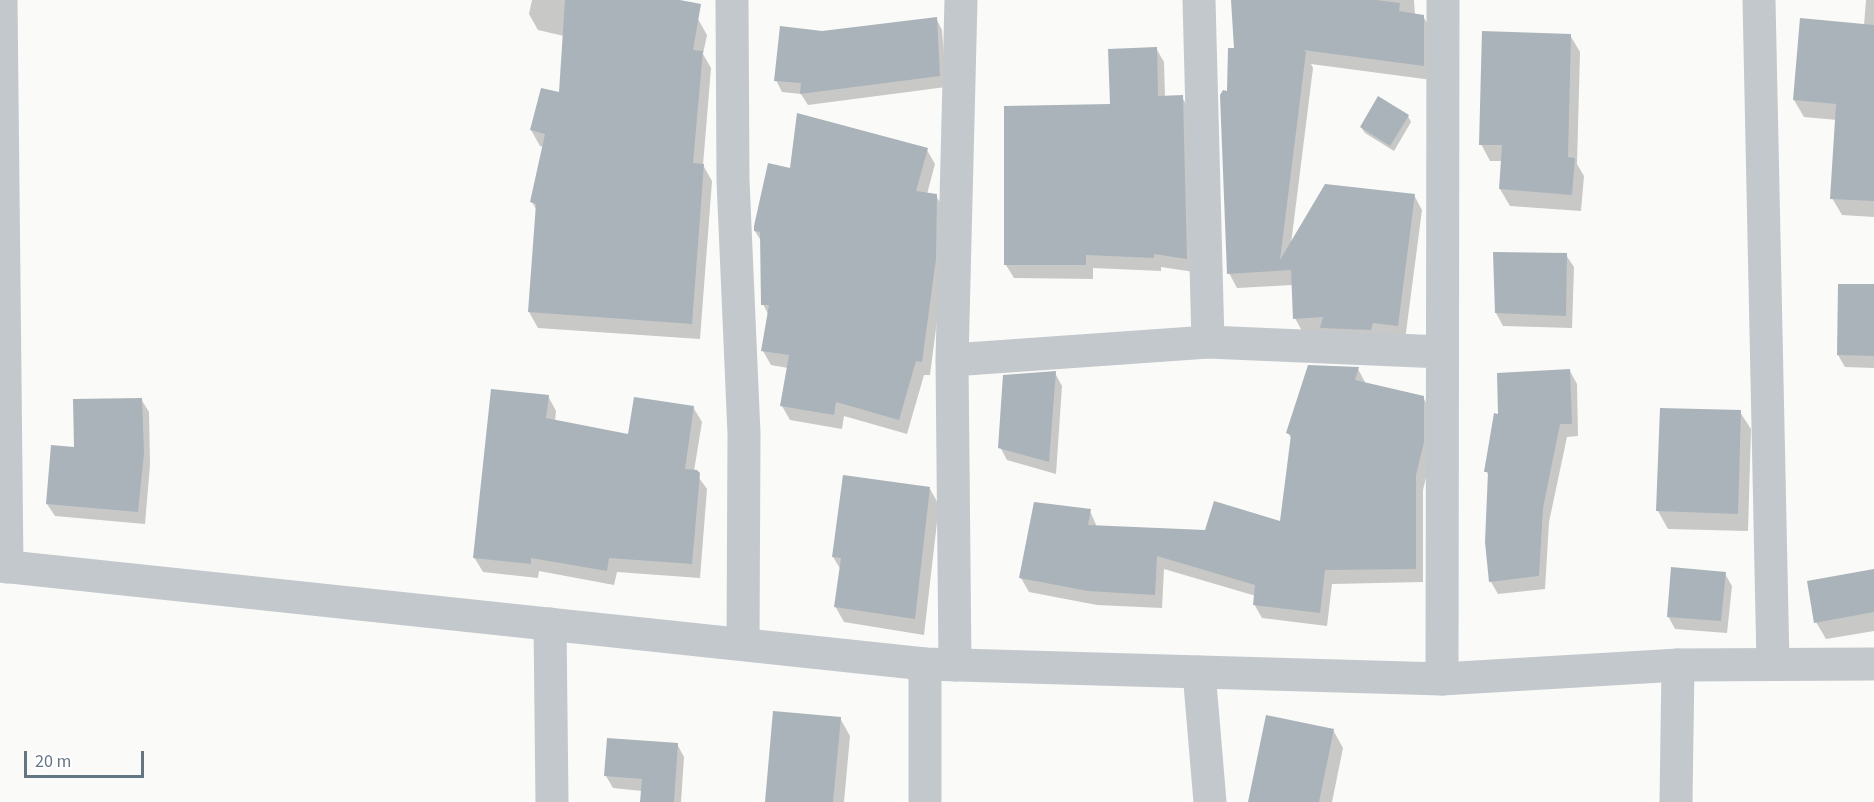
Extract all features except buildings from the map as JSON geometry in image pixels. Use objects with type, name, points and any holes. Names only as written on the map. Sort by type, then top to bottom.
[{"type":"street","points":[[1,0],[4,566],[940,665],[1442,679],[1678,665],[1874,664]]},
{"type":"street","points":[[732,0],[733,180],[744,434],[743,644]]},
{"type":"street","points":[[925,802],[940,665],[952,360],[962,0]]},
{"type":"street","points":[[1199,0],[1208,342]]},
{"type":"street","points":[[1442,679],[1443,0]]},
{"type":"street","points":[[1760,0],[1773,663]]},
{"type":"street","points":[[952,360],[1208,342],[1442,352]]},
{"type":"street","points":[[550,624],[552,802]]},
{"type":"street","points":[[1676,802],[1678,665]]},
{"type":"street","points":[[1199,672],[1210,802]]}]
